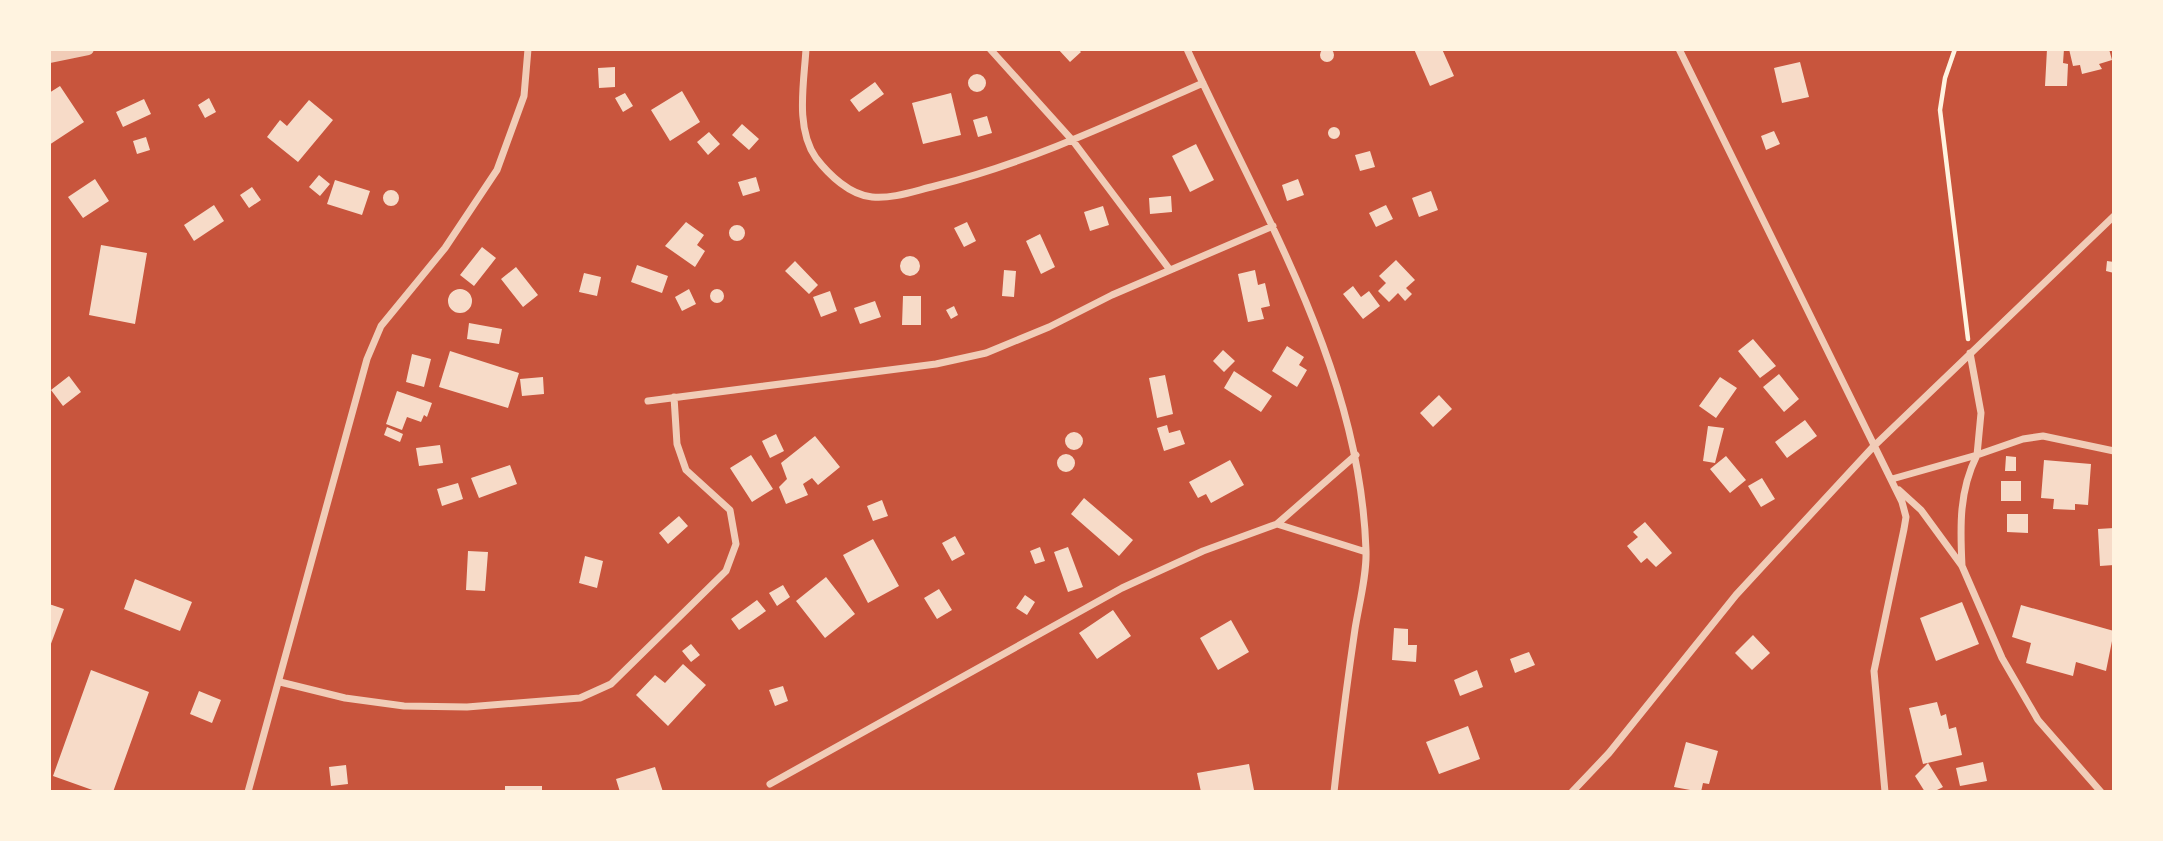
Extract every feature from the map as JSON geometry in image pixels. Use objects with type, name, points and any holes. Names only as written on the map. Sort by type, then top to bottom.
[{"type":"street","points":[[49,57],[88,49]]},
{"type":"street","points":[[248,792],[281,682],[368,359],[381,326],[445,248],[497,170],[524,96],[528,49]]},
{"type":"street","points":[[806,49],[803,122],[815,157],[842,185],[870,197],[899,195],[957,181],[1073,141],[1203,83]]},
{"type":"street","points":[[990,49],[1073,141],[1170,270]]},
{"type":"street","points":[[1187,49],[1273,226],[1334,374],[1356,455],[1366,552],[1334,792]]},
{"type":"street","points":[[1679,49],[1872,447],[1898,489],[1906,517],[1874,671],[1885,792]]},
{"type":"street","points":[[1572,792],[1609,753],[1736,595],[1872,447],[2114,216]]},
{"type":"street","points":[[648,401],[936,365],[986,352],[1049,327],[1170,270],[1273,226]]},
{"type":"street","points":[[1962,566],[1962,495],[1966,476],[1977,455],[1981,413],[1970,353]]},
{"type":"street","points":[[281,682],[345,698],[404,706],[467,707],[580,698],[611,684],[726,571],[736,544],[730,510],[686,470],[679,452],[674,397]]},
{"type":"street","points":[[1892,479],[2023,439],[2043,436],[2114,452]]},
{"type":"street","points":[[770,784],[1122,588],[1203,551],[1277,524],[1356,455]]},
{"type":"street","points":[[1898,489],[1921,510],[1962,566],[2002,658],[2038,720],[2101,792]]},
{"type":"street","points":[[1277,524],[1366,552]]},
{"type":"path","points":[[1955,49],[1945,78],[1940,110],[1970,353]]},
{"type":"building","points":[[1324,48],[1330,48],[1334,55],[1330,62],[1324,62],[1320,58],[1320,52]]},
{"type":"building","points":[[1058,49],[1078,49],[1081,52],[1070,62]]},
{"type":"building","points":[[1414,49],[1442,49],[1454,76],[1430,86]]},
{"type":"building","points":[[2047,49],[2064,49],[2063,63],[2068,64],[2067,86],[2045,86]]},
{"type":"building","points":[[2069,49],[2109,49],[2112,60],[2099,64],[2102,69],[2082,74],[2080,65],[2073,66]]},
{"type":"building","points":[[1800,62],[1809,97],[1782,103],[1774,68]]},
{"type":"building","points":[[615,67],[615,87],[599,88],[598,68]]},
{"type":"building","points":[[977,74],[983,77],[986,83],[983,89],[977,92],[971,89],[968,83],[971,77]]},
{"type":"building","points":[[875,82],[884,94],[859,112],[850,100]]},
{"type":"building","points":[[60,86],[84,122],[49,145],[49,93]]},
{"type":"building","points":[[682,91],[700,122],[670,141],[651,110]]},
{"type":"building","points":[[625,93],[633,106],[623,112],[615,98]]},
{"type":"building","points":[[951,93],[961,135],[923,144],[912,103]]},
{"type":"building","points":[[209,98],[216,112],[205,118],[198,105]]},
{"type":"building","points":[[144,99],[151,114],[123,127],[116,112]]},
{"type":"building","points":[[309,100],[333,120],[298,162],[267,137],[280,120],[287,126]]},
{"type":"building","points":[[987,116],[992,133],[978,137],[973,120]]},
{"type":"building","points":[[742,124],[759,139],[749,150],[732,135]]},
{"type":"building","points":[[1334,127],[1340,133],[1334,139],[1328,133]]},
{"type":"building","points":[[1774,131],[1780,144],[1766,150],[1761,136]]},
{"type":"building","points":[[709,132],[720,144],[708,155],[697,142]]},
{"type":"building","points":[[146,137],[150,150],[137,154],[133,141]]},
{"type":"building","points":[[1196,144],[1214,180],[1190,192],[1172,156]]},
{"type":"building","points":[[1370,151],[1375,167],[1360,171],[1355,155]]},
{"type":"building","points":[[319,175],[330,184],[320,196],[309,187]]},
{"type":"building","points":[[756,177],[760,191],[743,196],[738,182]]},
{"type":"building","points":[[95,179],[109,201],[83,218],[68,197]]},
{"type":"building","points":[[1298,179],[1304,195],[1287,201],[1282,185]]},
{"type":"building","points":[[335,180],[370,191],[362,215],[327,204]]},
{"type":"building","points":[[252,187],[261,200],[249,208],[240,195]]},
{"type":"building","points":[[388,190],[394,190],[399,198],[397,204],[388,206],[383,201],[383,195]]},
{"type":"building","points":[[1431,191],[1438,210],[1419,217],[1412,198]]},
{"type":"building","points":[[1171,196],[1172,212],[1150,214],[1149,198]]},
{"type":"building","points":[[214,205],[224,221],[194,241],[184,225]]},
{"type":"building","points":[[1386,205],[1393,219],[1376,227],[1369,213]]},
{"type":"building","points":[[1103,206],[1109,225],[1090,231],[1084,212]]},
{"type":"building","points":[[686,222],[704,235],[697,245],[705,251],[695,267],[665,246]]},
{"type":"building","points":[[967,222],[976,241],[964,247],[954,228]]},
{"type":"building","points":[[734,225],[740,225],[745,233],[743,239],[734,241],[729,236],[729,230]]},
{"type":"building","points":[[1040,234],[1055,267],[1041,274],[1026,241]]},
{"type":"building","points":[[101,245],[147,253],[135,324],[89,315]]},
{"type":"building","points":[[482,247],[496,258],[474,286],[460,275]]},
{"type":"building","points":[[910,256],[917,259],[920,266],[917,273],[910,276],[903,273],[900,266],[903,259]]},
{"type":"building","points":[[1396,260],[1415,280],[1406,288],[1412,294],[1405,301],[1398,293],[1389,302],[1378,291],[1386,283],[1379,276]]},
{"type":"building","points":[[795,261],[818,285],[809,294],[785,271]]},
{"type":"building","points":[[2107,261],[2114,262],[2114,273],[2106,271]]},
{"type":"building","points":[[637,265],[668,276],[662,293],[631,282]]},
{"type":"building","points":[[516,267],[538,295],[523,307],[501,279]]},
{"type":"building","points":[[1004,270],[1016,271],[1014,297],[1002,296]]},
{"type":"building","points":[[1255,270],[1258,285],[1265,283],[1270,306],[1261,308],[1264,319],[1248,322],[1238,274]]},
{"type":"building","points":[[584,273],[601,277],[597,296],[579,292]]},
{"type":"building","points":[[1353,286],[1361,297],[1369,291],[1380,306],[1363,319],[1343,294]]},
{"type":"building","points":[[460,289],[469,292],[472,301],[469,310],[460,313],[451,310],[448,301],[451,292]]},
{"type":"building","points":[[689,289],[696,304],[682,311],[675,297]]},
{"type":"building","points":[[717,289],[722,291],[722,301],[717,303],[712,301],[710,296],[712,291]]},
{"type":"building","points":[[830,291],[837,311],[821,317],[813,297]]},
{"type":"building","points":[[903,296],[921,296],[921,325],[902,325]]},
{"type":"building","points":[[875,301],[881,317],[860,324],[854,308]]},
{"type":"building","points":[[954,306],[958,315],[951,319],[946,310]]},
{"type":"building","points":[[469,323],[502,329],[499,344],[467,339]]},
{"type":"building","points":[[1753,339],[1776,366],[1760,378],[1738,351]]},
{"type":"building","points":[[1287,346],[1304,357],[1299,365],[1307,370],[1297,387],[1272,371]]},
{"type":"building","points":[[1223,350],[1235,361],[1224,372],[1213,361]]},
{"type":"building","points":[[450,351],[519,373],[508,408],[439,387]]},
{"type":"building","points":[[412,354],[431,359],[424,387],[406,382]]},
{"type":"building","points":[[1234,371],[1272,396],[1261,412],[1224,388]]},
{"type":"building","points":[[1779,374],[1799,399],[1784,412],[1763,387]]},
{"type":"building","points":[[1165,375],[1173,414],[1157,418],[1149,378]]},
{"type":"building","points":[[69,376],[81,392],[63,406],[51,390]]},
{"type":"building","points":[[543,377],[544,394],[522,396],[520,379]]},
{"type":"building","points":[[1720,377],[1737,388],[1716,418],[1699,406]]},
{"type":"building","points":[[397,391],[432,403],[427,417],[424,415],[421,422],[407,417],[402,430],[386,424]]},
{"type":"building","points":[[1439,395],[1452,409],[1433,427],[1420,413]]},
{"type":"building","points":[[1805,420],[1817,436],[1787,458],[1775,442]]},
{"type":"building","points":[[1167,425],[1169,433],[1180,430],[1185,444],[1164,451],[1157,428]]},
{"type":"building","points":[[1708,426],[1724,428],[1715,463],[1703,461]]},
{"type":"building","points":[[387,427],[403,434],[400,442],[384,435]]},
{"type":"building","points":[[1074,432],[1080,435],[1083,441],[1080,447],[1074,450],[1068,447],[1065,441],[1068,435]]},
{"type":"building","points":[[776,434],[784,451],[770,458],[762,441]]},
{"type":"building","points":[[815,436],[840,467],[818,485],[812,478],[803,484],[808,495],[786,504],[779,487],[787,479],[781,463]]},
{"type":"building","points":[[440,445],[443,463],[419,466],[416,448]]},
{"type":"building","points":[[1066,454],[1072,457],[1075,463],[1072,469],[1066,472],[1060,469],[1057,463],[1060,457]]},
{"type":"building","points":[[751,455],[773,489],[752,502],[730,468]]},
{"type":"building","points":[[1726,456],[1746,480],[1730,493],[1710,469]]},
{"type":"building","points":[[2006,456],[2016,457],[2016,471],[2005,471]]},
{"type":"building","points":[[1230,460],[1244,485],[1211,503],[1206,494],[1198,498],[1189,482]]},
{"type":"building","points":[[2044,460],[2091,464],[2088,505],[2075,504],[2075,510],[2053,509],[2054,499],[2041,498]]},
{"type":"building","points":[[510,465],[517,484],[479,498],[471,478]]},
{"type":"building","points":[[1762,478],[1775,499],[1761,507],[1748,486]]},
{"type":"building","points":[[2001,481],[2021,481],[2021,501],[2001,501]]},
{"type":"building","points":[[458,483],[463,499],[442,506],[437,489]]},
{"type":"building","points":[[1084,498],[1133,540],[1119,556],[1071,514]]},
{"type":"building","points":[[882,500],[888,516],[873,521],[867,506]]},
{"type":"building","points":[[2007,514],[2028,514],[2028,533],[2007,532]]},
{"type":"building","points":[[679,516],[688,526],[668,544],[659,533]]},
{"type":"building","points":[[1645,522],[1672,553],[1656,567],[1647,558],[1641,563],[1627,546],[1638,537],[1633,532]]},
{"type":"building","points":[[2114,528],[2114,565],[2100,566],[2098,529]]},
{"type":"building","points":[[955,536],[965,554],[952,561],[942,543]]},
{"type":"building","points":[[873,539],[899,586],[868,603],[843,555]]},
{"type":"building","points":[[1040,547],[1045,561],[1035,564],[1030,551]]},
{"type":"building","points":[[1068,547],[1083,587],[1068,592],[1054,552]]},
{"type":"building","points":[[468,551],[488,552],[485,591],[466,590]]},
{"type":"building","points":[[585,556],[603,561],[597,588],[579,583]]},
{"type":"building","points":[[826,577],[855,614],[825,638],[796,601]]},
{"type":"building","points":[[135,579],[192,602],[180,631],[124,609]]},
{"type":"building","points":[[783,585],[790,597],[777,606],[769,593]]},
{"type":"building","points":[[939,589],[952,610],[937,619],[924,598]]},
{"type":"building","points":[[1025,595],[1035,602],[1027,615],[1016,608]]},
{"type":"building","points":[[757,600],[766,611],[739,630],[731,619]]},
{"type":"building","points":[[1962,602],[1979,644],[1936,661],[1920,618]]},
{"type":"building","points":[[49,604],[64,609],[49,649]]},
{"type":"building","points":[[2021,605],[2114,631],[2106,671],[2076,662],[2073,676],[2026,663],[2031,643],[2012,637]]},
{"type":"building","points":[[1113,610],[1131,636],[1097,659],[1079,633]]},
{"type":"building","points":[[1231,620],[1249,652],[1218,670],[1200,638]]},
{"type":"building","points":[[1394,628],[1408,629],[1408,645],[1417,645],[1416,662],[1392,660]]},
{"type":"building","points":[[1753,635],[1770,653],[1752,670],[1735,653]]},
{"type":"building","points":[[691,644],[700,655],[691,662],[682,651]]},
{"type":"building","points":[[1529,652],[1535,665],[1515,673],[1510,659]]},
{"type":"building","points":[[683,664],[706,685],[668,726],[636,695],[655,675],[665,683]]},
{"type":"building","points":[[91,670],[149,692],[113,792],[98,792],[53,776]]},
{"type":"building","points":[[1477,670],[1483,687],[1460,696],[1454,680]]},
{"type":"building","points":[[783,686],[788,701],[775,706],[769,690]]},
{"type":"building","points":[[199,691],[221,700],[212,723],[190,714]]},
{"type":"building","points":[[1937,702],[1941,716],[1946,714],[1949,729],[1956,727],[1962,755],[1923,764],[1909,708]]},
{"type":"building","points":[[1468,726],[1480,759],[1439,774],[1426,742]]},
{"type":"building","points":[[1686,742],[1718,751],[1709,784],[1703,783],[1701,792],[1674,787]]},
{"type":"building","points":[[1983,762],[1987,781],[1960,786],[1956,768]]},
{"type":"building","points":[[1928,763],[1943,787],[1933,792],[1925,792],[1915,776]]},
{"type":"building","points":[[1249,764],[1254,790],[1201,792],[1197,773]]},
{"type":"building","points":[[346,765],[348,784],[331,786],[329,767]]},
{"type":"building","points":[[655,767],[663,792],[620,792],[616,779]]},
{"type":"building","points":[[505,786],[542,786],[542,792],[505,792]]}]
